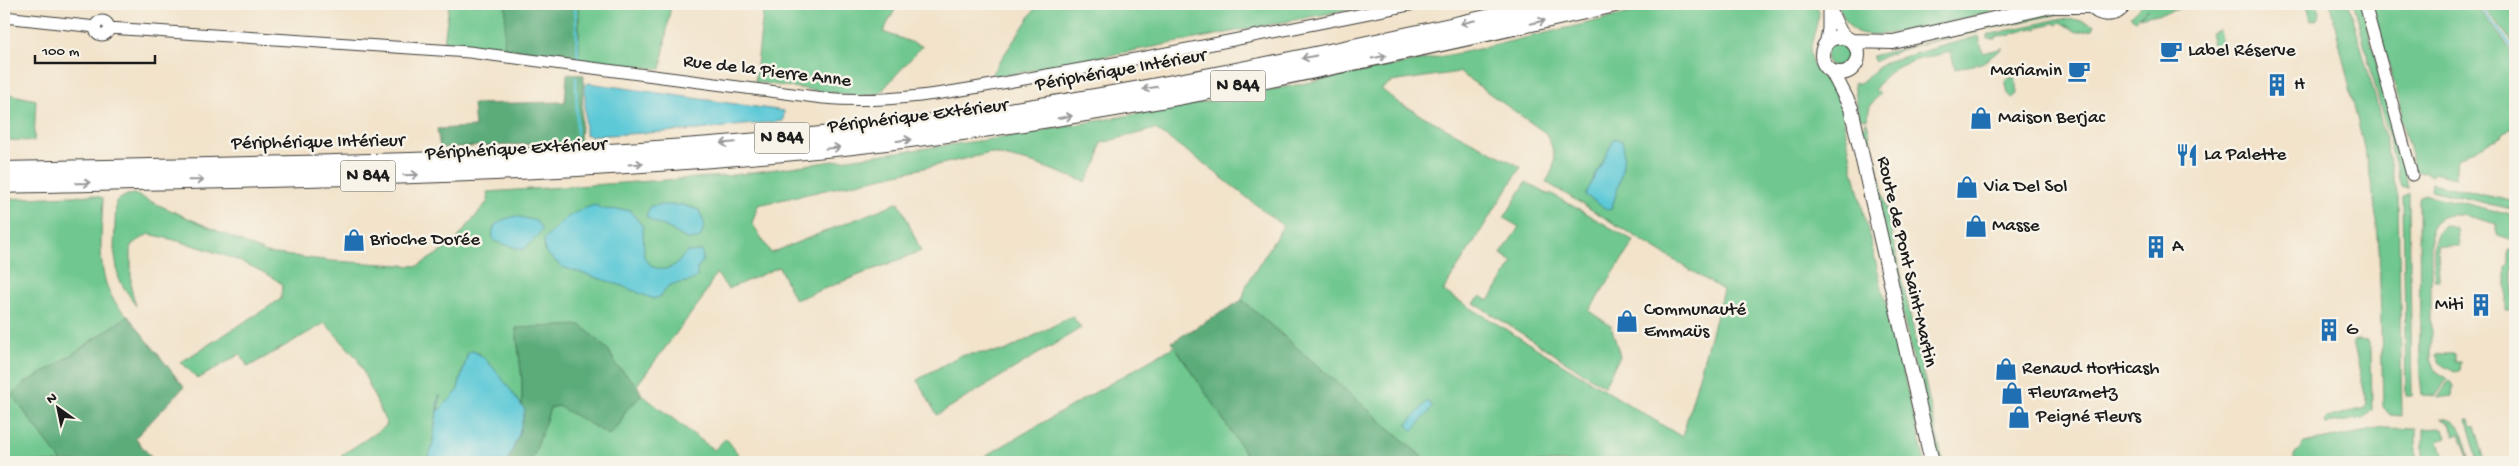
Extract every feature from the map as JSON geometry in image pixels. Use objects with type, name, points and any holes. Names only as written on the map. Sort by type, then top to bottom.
[{"type":"highway","name":"Périphérique Intérieur","points":[[4,170],[530,156],[695,146],[841,132],[998,112],[1154,87],[1362,46],[1550,4]]},
{"type":"highway","name":"Périphérique Extérieur","points":[[4,185],[535,170],[732,157],[856,145],[1029,122],[1196,94],[1351,63],[1616,4]]},
{"type":"main road","points":[[1893,42],[1844,73],[1834,73],[1822,61],[1822,52],[1825,45],[1835,38],[1873,44],[1893,42],[2057,5],[2091,5],[2098,12],[2109,14],[2117,12],[2125,4]]},
{"type":"main road","points":[[1850,40],[1856,48],[1851,108]]},
{"type":"main road","name":"Route de Pont Saint-Martin","points":[[1834,73],[1851,108],[1932,462]]},
{"type":"street","name":"Rue de la Pierre Anne","points":[[4,17],[96,27],[103,22],[109,28],[469,52],[823,98],[868,101],[933,94],[1088,68],[1414,4]]},
{"type":"street","points":[[1828,4],[1841,30],[1850,40]]},
{"type":"street","points":[[1825,45],[1828,29],[1828,4]]},
{"type":"street","points":[[2365,4],[2412,175]]},
{"type":"green space","points":[[449,4],[671,4],[661,69],[577,61],[444,43]]},
{"type":"green space","points":[[506,4],[579,4],[579,57],[504,48]]},
{"type":"green space","points":[[764,4],[898,4],[883,32],[922,46],[879,94],[856,96],[755,82]]},
{"type":"green space","points":[[1038,4],[1378,4],[996,77],[992,73]]},
{"type":"green space","points":[[1668,4],[1817,4],[1819,15],[1810,50],[1812,62],[1819,74],[1832,85],[1841,106],[1853,170],[1925,462],[1428,462],[1242,300],[1247,284],[1283,226],[1202,162],[1155,129],[1101,143],[1098,160],[1086,182],[1033,163],[991,153],[758,205],[752,223],[771,253],[899,202],[921,251],[795,300],[779,267],[728,289],[716,273],[702,299],[637,385],[616,365],[609,351],[516,329],[522,379],[522,406],[480,354],[475,352],[468,353],[457,392],[438,412],[439,396],[432,448],[426,462],[342,462],[342,455],[387,425],[357,358],[325,323],[248,367],[240,354],[198,379],[181,362],[281,299],[282,284],[269,275],[218,253],[149,234],[131,245],[131,288],[136,306],[119,280],[114,249],[116,201],[127,195],[134,194],[267,253],[332,261],[418,266],[453,244],[488,201],[487,192],[726,176],[999,138],[1245,95],[1474,50]],"holes":[[[1459,72],[1547,134],[1552,148],[1554,163],[1546,182],[1723,290],[1682,437],[1443,291],[1521,167],[1400,104],[1381,89],[1391,82]]]},
{"type":"green space","points":[[1838,4],[2019,4],[1936,25],[1888,34],[1869,35],[1857,32],[1850,27]]},
{"type":"green space","points":[[2143,4],[2201,4],[2139,18],[2148,9],[2135,20],[2131,16]]},
{"type":"green space","points":[[2307,4],[2316,4],[2319,8],[2320,14],[2316,20],[2311,21]]},
{"type":"green space","points":[[2330,4],[2349,4],[2376,100],[2398,198],[2402,416],[2390,415],[2383,407],[2379,246],[2375,207],[2369,169]]},
{"type":"green space","points":[[2354,4],[2361,4],[2405,169],[2408,189],[2401,187]]},
{"type":"green space","points":[[2371,4],[2474,4],[2515,54],[2515,127],[2502,134],[2502,136],[2457,159],[2455,178],[2433,173],[2432,176],[2415,169],[2399,113],[2402,111],[2401,107]]},
{"type":"green space","points":[[2481,4],[2515,4],[2515,45]]},
{"type":"green space","points":[[2075,9],[2075,14],[2059,14],[1987,29],[1988,27],[2051,11]]},
{"type":"green space","points":[[2058,19],[2082,20],[2095,25],[2093,29],[2077,32],[2060,22],[2057,25],[2054,23],[2012,35],[1997,36],[1996,39],[1987,39],[1987,35]]},
{"type":"green space","points":[[1977,29],[1978,32],[1925,43],[1898,51],[1875,62],[1872,56]]},
{"type":"green space","points":[[2219,30],[2223,47],[2218,51],[2214,47],[2210,33]]},
{"type":"green space","points":[[1979,36],[1983,53],[2003,48],[1982,63],[1955,69],[1951,52],[1918,59],[1898,67],[1882,80],[1875,90],[1880,93],[1870,106],[1867,119],[1859,118],[1854,83],[1860,83],[1885,62]]},
{"type":"green space","points":[[1839,42],[1848,46],[1852,55],[1848,64],[1839,68],[1830,64],[1826,55],[1830,46]]},
{"type":"green space","points":[[567,74],[584,75],[580,142],[440,148],[437,129],[475,127],[473,104],[565,102]]},
{"type":"green space","points":[[2015,77],[2017,94],[2012,98],[2008,94],[2005,79]]},
{"type":"green space","points":[[4,93],[36,100],[34,141],[4,140]]},
{"type":"green space","points":[[1865,122],[1867,122],[1943,462],[1936,462],[1861,127],[1865,126]]},
{"type":"green space","points":[[1526,182],[1549,195],[1550,193],[1634,241],[1589,311],[1611,326],[1620,356],[1604,386],[1474,303],[1481,296],[1489,301],[1513,262],[1501,254],[1519,227],[1504,218]]},
{"type":"green space","points":[[2432,183],[2515,202],[2515,210],[2431,190]]},
{"type":"green space","points":[[2409,193],[2412,396],[2406,396],[2403,197]]},
{"type":"green space","points":[[2423,194],[2515,215],[2515,241],[2497,235],[2497,224],[2461,215],[2444,216],[2431,227],[2431,359],[2435,370],[2447,379],[2436,396],[2422,395],[2420,376],[2419,199]]},
{"type":"green space","points":[[93,195],[103,198],[101,245],[104,276],[109,291],[128,316],[55,366],[23,384],[12,395],[62,462],[4,462],[4,199]]},
{"type":"green space","points":[[2446,225],[2457,229],[2459,246],[2438,246],[2439,281],[2435,281],[2435,243],[2440,230]]},
{"type":"green space","points":[[2509,249],[2515,250],[2513,309],[2515,308],[2515,311],[2506,311],[2506,266],[2509,263]]},
{"type":"green space","points":[[1242,300],[1428,462],[1251,462],[1172,342]]},
{"type":"green space","points":[[128,316],[184,387],[135,438],[155,462],[62,462],[12,395],[23,384],[55,366]]},
{"type":"green space","points":[[1072,316],[1081,328],[937,415],[917,380],[961,355],[1005,351]]},
{"type":"green space","points":[[581,325],[609,351],[616,365],[637,385],[642,395],[626,410],[619,425],[609,435],[558,406],[550,408],[534,455],[529,462],[507,462],[518,437],[525,410],[522,406],[522,379],[516,328]]},
{"type":"green space","points":[[2353,341],[2367,341],[2371,349],[2372,410],[2364,418],[2326,424],[2325,420],[2327,418],[2365,408],[2367,404]]},
{"type":"green space","points":[[1175,346],[1251,462],[975,462]]},
{"type":"green space","points":[[2436,354],[2455,354],[2455,362],[2461,362],[2460,371],[2454,372],[2445,367],[2440,363]]},
{"type":"green space","points":[[2449,380],[2453,386],[2452,396],[2438,398]]},
{"type":"green space","points":[[642,395],[714,450],[726,438],[744,462],[529,462],[534,455],[550,408],[558,406],[576,415],[619,425],[626,410]]},
{"type":"green space","points":[[2441,418],[2449,419],[2459,428],[2465,440],[2470,462],[2460,434],[2454,436],[2450,424]]},
{"type":"green space","points":[[2467,420],[2470,420],[2472,426],[2475,425],[2485,462],[2478,462]]},
{"type":"green space","points":[[2384,428],[2416,429],[2416,462],[2294,462],[2294,456],[2304,443]]},
{"type":"green space","points":[[2440,428],[2444,430],[2447,438],[2439,441],[2445,462],[2423,462],[2423,429]]},
{"type":"water","points":[[589,83],[784,111],[783,121],[697,130],[591,136],[585,134],[585,85]]},
{"type":"water","points":[[1615,138],[1622,141],[1624,156],[1616,194],[1611,209],[1608,210],[1585,195]]},
{"type":"water","points":[[595,205],[602,209],[630,210],[643,227],[644,257],[650,265],[658,269],[672,267],[687,252],[702,251],[703,261],[697,269],[697,277],[688,282],[669,286],[661,296],[654,299],[617,284],[562,267],[545,252],[544,240],[566,218]]},
{"type":"water","points":[[683,205],[699,210],[705,225],[700,238],[691,240],[684,238],[646,216],[650,206]]},
{"type":"water","points":[[516,216],[536,221],[542,229],[537,237],[523,250],[494,241],[493,230],[495,226],[501,221]]},
{"type":"water","points":[[472,351],[485,359],[493,367],[525,410],[518,437],[507,462],[426,462],[432,448],[439,396],[438,411],[457,392],[468,353]]},
{"type":"water","points":[[1427,401],[1433,407],[1413,431],[1407,425]]},
{"type":"waterway","points":[[575,4],[578,58]]},
{"type":"waterway","points":[[2477,4],[2515,50]]},
{"type":"waterway","points":[[576,78],[577,134]]},
{"type":"place","name":"Label Réserve","points":[[2171,51]]},
{"type":"place","name":"Mariamin","points":[[2079,71]]},
{"type":"place","name":"H","points":[[2277,85]]},
{"type":"place","name":"Maison Berjac","points":[[1981,118]]},
{"type":"place","name":"La Palette","points":[[2187,155]]},
{"type":"place","name":"Via Del Sol","points":[[1967,187]]},
{"type":"place","name":"Masse","points":[[1976,226]]},
{"type":"place","name":"Brioche Dorée","points":[[354,240]]},
{"type":"place","name":"A","points":[[2156,247]]},
{"type":"place","name":"Miti","points":[[2481,305]]},
{"type":"place","name":"Communauté Emmaüs","points":[[1627,321]]},
{"type":"place","name":"G","points":[[2329,330]]},
{"type":"place","name":"Renaud Horticash","points":[[2006,369]]},
{"type":"place","name":"Fleurametz","points":[[2012,393]]},
{"type":"place","name":"Peigné Fleurs","points":[[2019,417]]}]
